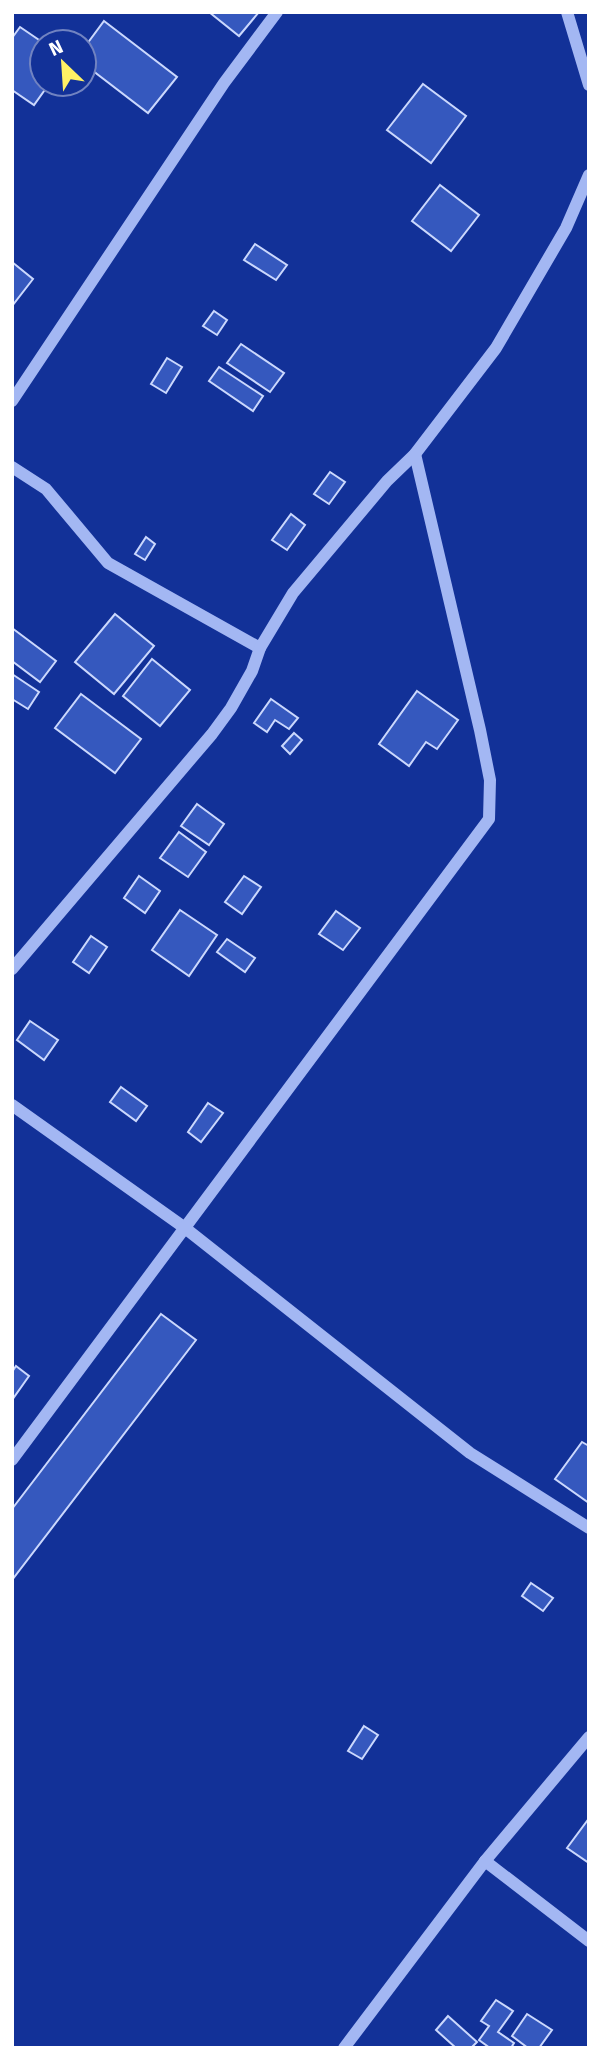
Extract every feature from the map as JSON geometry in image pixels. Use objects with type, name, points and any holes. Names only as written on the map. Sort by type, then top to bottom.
[{"type":"street","points":[[12,401],[224,83],[277,12]]},
{"type":"street","points":[[567,12],[589,85]]},
{"type":"street","points":[[12,969],[219,725],[252,671],[260,648],[293,593],[387,481],[415,454],[496,348],[566,228],[589,175]]},
{"type":"street","points":[[12,1460],[488,819],[489,780],[480,730],[415,454]]},
{"type":"street","points":[[12,467],[46,488],[108,563],[260,648]]},
{"type":"street","points":[[12,1105],[185,1228],[470,1452],[589,1528]]},
{"type":"street","points":[[344,2048],[485,1861],[589,1737]]},
{"type":"street","points":[[485,1861],[589,1941]]},
{"type":"building","points":[[209,12],[259,12],[239,36]]},
{"type":"building","points":[[104,21],[177,77],[148,113],[98,75],[98,29]]},
{"type":"building","points":[[20,27],[28,32],[28,98],[39,98],[34,105],[12,90],[12,38]]},
{"type":"building","points":[[423,84],[466,116],[431,163],[387,130]]},
{"type":"building","points":[[440,185],[479,215],[451,251],[412,221]]},
{"type":"building","points":[[255,244],[287,265],[276,280],[244,260]]},
{"type":"building","points":[[12,262],[33,279],[12,306]]},
{"type":"building","points":[[214,311],[227,320],[217,335],[203,326]]},
{"type":"building","points":[[241,344],[284,373],[270,392],[227,363]]},
{"type":"building","points":[[167,358],[182,367],[166,393],[151,384]]},
{"type":"building","points":[[219,367],[263,396],[253,411],[209,381]]},
{"type":"building","points":[[330,472],[345,482],[329,504],[314,494]]},
{"type":"building","points":[[291,514],[305,525],[287,550],[272,540]]},
{"type":"building","points":[[146,537],[155,544],[145,560],[135,554]]},
{"type":"building","points":[[115,614],[154,646],[114,694],[75,662]]},
{"type":"building","points":[[12,628],[56,661],[40,682],[12,661]]},
{"type":"building","points":[[152,659],[190,690],[160,726],[123,696]]},
{"type":"building","points":[[12,674],[39,692],[28,709],[12,699]]},
{"type":"building","points":[[417,691],[458,720],[437,749],[426,742],[409,766],[379,744]]},
{"type":"building","points":[[81,694],[141,739],[115,773],[55,728]]},
{"type":"building","points":[[271,699],[298,718],[289,729],[275,720],[267,732],[254,723]]},
{"type":"building","points":[[294,733],[302,740],[290,754],[282,746]]},
{"type":"building","points":[[197,804],[224,824],[209,845],[181,826]]},
{"type":"building","points":[[179,832],[206,852],[188,877],[160,858]]},
{"type":"building","points":[[139,876],[160,891],[145,913],[124,898]]},
{"type":"building","points":[[244,876],[261,887],[242,914],[225,902]]},
{"type":"building","points":[[180,910],[217,935],[189,976],[152,950]]},
{"type":"building","points":[[336,911],[360,928],[343,950],[319,934]]},
{"type":"building","points":[[91,936],[107,947],[89,973],[73,962]]},
{"type":"building","points":[[227,939],[255,958],[245,972],[217,952]]},
{"type":"building","points":[[30,1021],[58,1040],[44,1060],[17,1040]]},
{"type":"building","points":[[121,1087],[147,1106],[136,1121],[110,1102]]},
{"type":"building","points":[[208,1103],[223,1113],[201,1142],[188,1132]]},
{"type":"building","points":[[161,1314],[196,1340],[12,1580],[12,1509]]},
{"type":"building","points":[[16,1366],[29,1376],[12,1400],[12,1372]]},
{"type":"building","points":[[582,1442],[589,1446],[589,1503],[555,1479]]},
{"type":"building","points":[[531,1583],[553,1598],[543,1611],[522,1596]]},
{"type":"building","points":[[364,1726],[378,1735],[362,1759],[348,1751]]},
{"type":"building","points":[[587,1821],[589,1823],[589,1863],[567,1848]]},
{"type":"building","points":[[496,2000],[513,2011],[498,2032],[514,2043],[511,2048],[490,2048],[479,2040],[489,2026],[481,2021]]},
{"type":"building","points":[[527,2014],[552,2030],[539,2048],[528,2048],[512,2036]]},
{"type":"building","points":[[448,2016],[477,2042],[471,2048],[456,2048],[436,2030]]}]
